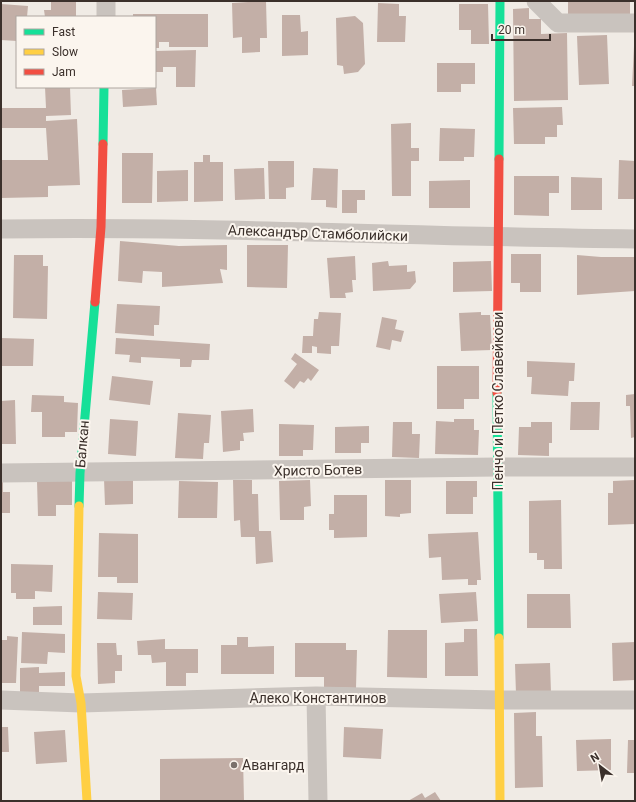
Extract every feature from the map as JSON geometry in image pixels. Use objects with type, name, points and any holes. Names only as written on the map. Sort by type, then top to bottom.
[{"type":"street","points":[[106,1],[106,16]]},
{"type":"street","name":"Пенчо и Петко Славейкови","points":[[500,1],[497,467],[500,801]]},
{"type":"street","points":[[536,1],[558,23],[635,24]]},
{"type":"street","name":"Балкан","points":[[87,801],[81,703],[76,676],[80,473],[101,227],[104,88]]},
{"type":"street","name":"Александър Стамболийски","points":[[1,229],[101,227],[499,238],[635,239]]},
{"type":"street","name":"Христо Ботев","points":[[1,473],[497,467],[635,467]]},
{"type":"street","points":[[316,696],[318,801]]},
{"type":"street","name":"Алеко Константинов","points":[[1,700],[81,703],[316,696],[498,700],[635,700]]},
{"type":"building","points":[[76,1],[76,16],[45,16],[44,10],[51,10],[51,2]]},
{"type":"building","points":[[266,1],[267,38],[260,38],[260,52],[242,53],[242,37],[233,38],[232,3]]},
{"type":"building","points":[[568,1],[630,1],[630,18],[568,17]]},
{"type":"building","points":[[378,3],[399,4],[399,16],[406,16],[405,42],[377,42]]},
{"type":"building","points":[[1,4],[28,6],[27,16],[16,16],[16,41],[1,40]]},
{"type":"building","points":[[459,4],[488,4],[489,44],[471,44],[471,30],[459,30]]},
{"type":"building","points":[[529,8],[529,19],[541,19],[541,34],[567,33],[568,100],[514,101],[513,9]]},
{"type":"building","points":[[133,14],[208,14],[208,47],[169,47],[169,42],[159,42],[159,48],[156,48],[156,16],[133,16]]},
{"type":"building","points":[[282,15],[300,15],[301,32],[308,31],[308,55],[282,56]]},
{"type":"building","points":[[355,16],[363,23],[365,64],[358,72],[344,74],[343,66],[337,65],[336,18]]},
{"type":"building","points":[[607,35],[609,84],[579,85],[577,36]]},
{"type":"building","points":[[634,46],[635,86],[632,86]]},
{"type":"building","points":[[196,50],[195,87],[176,87],[176,67],[163,67],[163,72],[156,72],[156,51]]},
{"type":"building","points":[[437,63],[475,63],[475,84],[461,84],[461,92],[437,92]]},
{"type":"building","points":[[45,88],[70,88],[71,115],[46,116],[46,121],[77,119],[80,185],[48,186],[48,197],[1,198],[1,160],[48,160],[46,128],[1,128],[1,108],[46,108]]},
{"type":"building","points":[[156,88],[157,105],[123,107],[122,90]]},
{"type":"building","points":[[562,107],[563,125],[557,125],[557,137],[545,137],[545,144],[514,144],[513,108]]},
{"type":"building","points":[[411,123],[411,148],[419,148],[419,161],[411,161],[411,196],[392,196],[391,124]]},
{"type":"building","points":[[440,128],[475,129],[474,157],[464,157],[464,161],[439,161]]},
{"type":"building","points":[[122,153],[153,153],[152,203],[122,203]]},
{"type":"building","points":[[203,155],[210,155],[210,162],[223,162],[223,201],[194,202],[194,162],[203,162]]},
{"type":"building","points":[[619,160],[635,161],[635,199],[618,199]]},
{"type":"building","points":[[268,161],[294,161],[294,187],[286,188],[286,199],[269,199]]},
{"type":"building","points":[[264,168],[265,199],[235,200],[234,169]]},
{"type":"building","points":[[313,168],[338,169],[337,208],[326,207],[326,200],[311,200]]},
{"type":"building","points":[[188,170],[188,201],[157,202],[157,171]]},
{"type":"building","points":[[514,176],[559,176],[559,193],[549,193],[549,216],[514,215]]},
{"type":"building","points":[[571,177],[602,178],[602,210],[571,210]]},
{"type":"building","points":[[470,180],[470,208],[429,208],[429,181]]},
{"type":"building","points":[[342,190],[365,190],[365,200],[357,200],[357,213],[342,213]]},
{"type":"building","points":[[120,241],[179,246],[227,245],[227,270],[220,269],[223,283],[162,287],[162,272],[143,271],[142,283],[118,281]]},
{"type":"building","points":[[247,245],[288,245],[287,288],[247,287]]},
{"type":"building","points":[[511,254],[541,254],[541,292],[520,292],[520,283],[511,283]]},
{"type":"building","points":[[14,255],[43,255],[43,266],[48,266],[47,319],[13,318]]},
{"type":"building","points":[[577,255],[635,257],[635,291],[577,295]]},
{"type":"building","points":[[355,256],[356,280],[352,280],[353,292],[345,293],[346,298],[330,298],[327,258]]},
{"type":"building","points":[[388,261],[389,266],[407,265],[407,272],[415,271],[416,282],[410,289],[373,291],[372,263]]},
{"type":"building","points":[[491,261],[492,291],[453,292],[453,262]]},
{"type":"building","points":[[117,304],[160,306],[159,325],[154,325],[154,336],[115,333]]},
{"type":"building","points":[[319,312],[341,313],[339,346],[331,346],[331,354],[317,353],[317,347],[312,346],[312,353],[302,353],[303,336],[313,336],[314,319],[318,319]]},
{"type":"building","points":[[481,312],[481,315],[490,315],[492,350],[461,351],[459,313]]},
{"type":"building","points":[[382,317],[397,320],[395,329],[404,331],[401,342],[392,340],[390,350],[376,347]]},
{"type":"building","points":[[1,338],[34,339],[33,366],[1,366]]},
{"type":"building","points":[[116,338],[210,344],[209,360],[192,360],[191,367],[180,367],[180,359],[141,357],[141,363],[129,362],[130,355],[115,354]]},
{"type":"building","points":[[295,353],[319,370],[311,381],[308,378],[304,383],[300,381],[294,389],[284,381],[297,364],[291,359]]},
{"type":"building","points":[[527,361],[575,363],[574,381],[569,381],[568,396],[531,394],[532,377],[527,377]]},
{"type":"building","points":[[437,366],[479,366],[479,399],[464,399],[464,409],[437,409]]},
{"type":"building","points":[[112,376],[153,381],[150,405],[109,400]]},
{"type":"building","points":[[635,394],[635,437],[631,438],[630,406],[626,406],[626,395]]},
{"type":"building","points":[[32,395],[64,396],[64,402],[78,403],[77,432],[65,432],[65,437],[42,437],[42,412],[31,412]]},
{"type":"building","points":[[15,400],[16,444],[1,444],[1,401]]},
{"type":"building","points":[[571,402],[600,402],[599,430],[570,430]]},
{"type":"building","points":[[253,409],[254,432],[243,433],[244,441],[240,441],[240,450],[223,452],[221,411]]},
{"type":"building","points":[[178,413],[211,415],[209,443],[204,443],[203,459],[175,458]]},
{"type":"building","points":[[110,419],[138,421],[136,456],[108,454]]},
{"type":"building","points":[[454,419],[474,419],[474,430],[479,430],[478,455],[435,454],[436,421],[454,422]]},
{"type":"building","points":[[393,422],[412,422],[412,434],[420,434],[419,458],[392,457]]},
{"type":"building","points":[[531,422],[552,422],[552,443],[549,443],[549,456],[518,455],[519,427],[531,427]]},
{"type":"building","points":[[279,424],[314,425],[313,450],[303,450],[303,456],[279,456]]},
{"type":"building","points":[[369,426],[369,443],[361,443],[361,453],[335,453],[335,427]]},
{"type":"building","points":[[133,478],[133,504],[105,505],[104,479]]},
{"type":"building","points":[[1,480],[3,480],[3,492],[10,492],[10,513],[1,513]]},
{"type":"building","points":[[72,480],[72,505],[56,505],[56,516],[38,516],[37,481]]},
{"type":"building","points":[[233,480],[252,480],[252,494],[258,494],[259,531],[271,531],[273,562],[256,564],[255,537],[241,537],[240,520],[234,521]]},
{"type":"building","points":[[310,480],[311,506],[304,507],[304,520],[280,520],[279,481]]},
{"type":"building","points":[[385,480],[411,480],[411,513],[400,514],[400,517],[385,516]]},
{"type":"building","points":[[635,480],[635,524],[608,525],[608,493],[613,493],[613,481]]},
{"type":"building","points":[[179,481],[218,482],[217,518],[178,518]]},
{"type":"building","points":[[446,481],[477,481],[477,497],[473,497],[473,514],[446,514]]},
{"type":"building","points":[[334,495],[367,495],[367,537],[334,538],[334,530],[329,530],[329,514],[334,514]]},
{"type":"building","points":[[561,500],[562,569],[544,569],[544,560],[537,560],[537,553],[529,553],[529,501]]},
{"type":"building","points":[[478,532],[481,580],[477,580],[477,585],[468,585],[468,579],[442,580],[441,557],[429,558],[428,534]]},
{"type":"building","points":[[99,533],[138,534],[138,583],[117,583],[117,577],[98,577]]},
{"type":"building","points":[[11,564],[53,565],[52,592],[35,591],[35,599],[16,599],[16,593],[11,593]]},
{"type":"building","points":[[98,592],[133,593],[132,620],[97,619]]},
{"type":"building","points":[[476,592],[478,621],[441,623],[439,594]]},
{"type":"building","points":[[527,594],[570,594],[571,628],[527,628]]},
{"type":"building","points":[[62,606],[62,625],[33,625],[33,607]]},
{"type":"building","points":[[464,629],[477,629],[478,676],[445,676],[445,643],[464,642]]},
{"type":"building","points":[[388,630],[427,630],[427,678],[387,677]]},
{"type":"building","points":[[22,632],[65,634],[65,653],[48,652],[47,664],[21,663]]},
{"type":"building","points":[[7,636],[18,637],[16,683],[1,683],[1,640],[7,640]]},
{"type":"building","points":[[237,637],[248,637],[248,647],[274,646],[274,674],[221,674],[221,645],[237,645]]},
{"type":"building","points":[[165,639],[165,649],[198,649],[198,673],[186,673],[186,686],[166,686],[166,662],[152,663],[151,655],[138,655],[137,641]]},
{"type":"building","points":[[635,642],[635,680],[613,681],[612,643]]},
{"type":"building","points":[[97,643],[116,643],[117,655],[122,655],[122,671],[115,671],[115,683],[98,684]]},
{"type":"building","points":[[295,643],[346,643],[346,650],[357,650],[356,688],[324,687],[324,677],[295,677]]},
{"type":"building","points":[[550,663],[551,693],[516,694],[515,664]]},
{"type":"building","points":[[39,667],[39,673],[65,672],[65,686],[39,686],[39,692],[20,692],[20,668]]},
{"type":"building","points":[[536,712],[536,736],[542,736],[543,787],[515,788],[514,713]]},
{"type":"building","points":[[1,727],[8,727],[9,752],[1,752]]},
{"type":"building","points":[[344,727],[383,729],[381,759],[343,757]]},
{"type":"building","points":[[65,730],[67,762],[36,764],[34,732]]},
{"type":"building","points":[[611,739],[611,770],[577,771],[576,740]]},
{"type":"building","points":[[628,740],[635,740],[635,773],[627,773]]},
{"type":"building","points":[[243,758],[244,801],[160,801],[160,759]]},
{"type":"building","points":[[435,792],[441,801],[408,801],[422,793],[425,798]]},
{"type":"traffic: fast","points":[[499,159],[500,1]]},
{"type":"traffic: fast","points":[[103,144],[104,88]]},
{"type":"traffic: fast","points":[[79,506],[80,473],[95,302]]},
{"type":"traffic: fast","points":[[497,393],[499,638]]},
{"type":"traffic: slow","points":[[79,506],[76,676],[81,703],[87,801]]},
{"type":"traffic: slow","points":[[499,638],[500,801]]},
{"type":"traffic: jam","points":[[95,302],[101,227],[103,144]]},
{"type":"traffic: jam","points":[[497,393],[499,159]]},
{"type":"place","name":"Авангард","points":[[234,765]]}]
